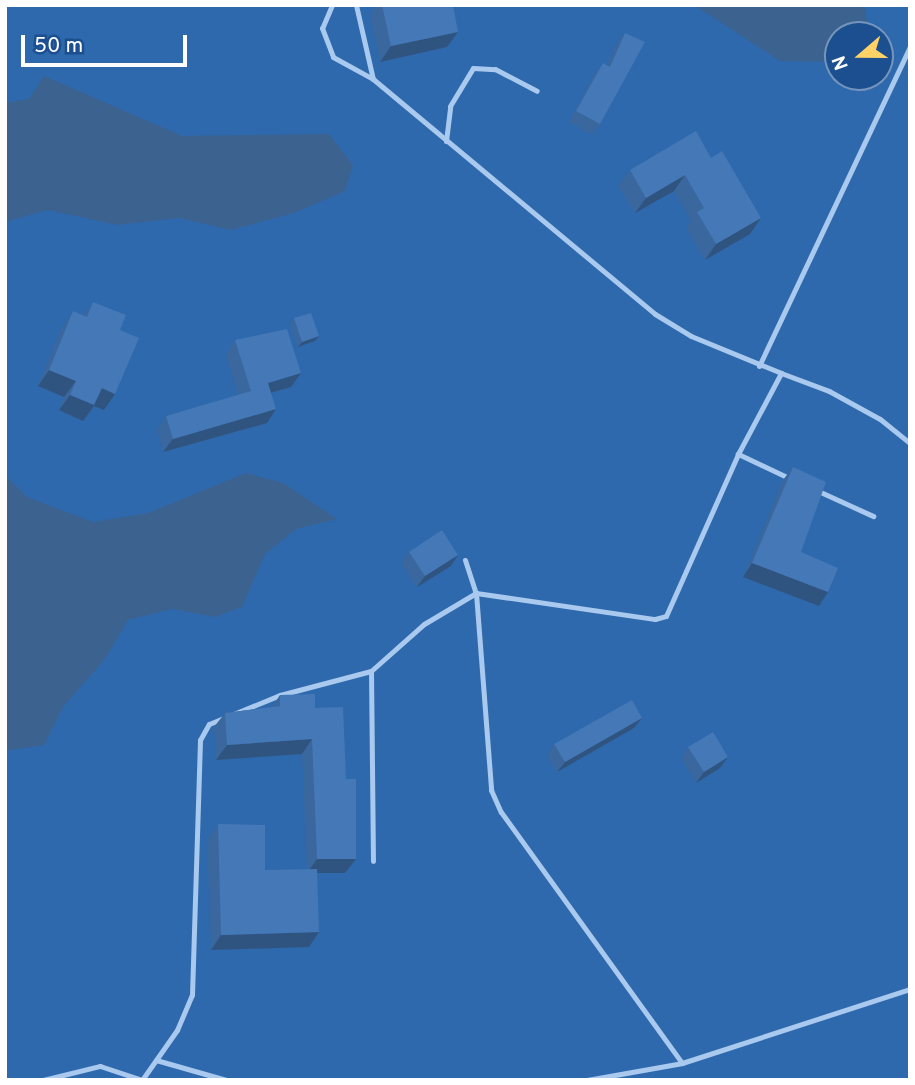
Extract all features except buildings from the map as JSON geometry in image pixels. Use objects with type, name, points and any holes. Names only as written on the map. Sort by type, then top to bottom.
[{"type":"lane","points":[[332,5],[322,28],[333,57],[373,79],[628,295],[691,335],[759,366],[829,391],[880,419],[910,443]]},
{"type":"lane","points":[[356,5],[373,79]]},
{"type":"lane","points":[[759,366],[910,47]]},
{"type":"lane","points":[[446,141],[450,106],[473,68],[495,69],[537,91]]},
{"type":"lane","points":[[43,1080],[100,1066],[142,1080],[187,1012],[192,995],[194,828],[202,732],[216,718],[280,695],[371,671],[424,624],[476,593],[655,619],[666,615],[738,454],[781,373]]},
{"type":"lane","points":[[738,454],[873,516]]},
{"type":"lane","points":[[465,560],[476,593],[487,775],[501,812],[682,1063]]},
{"type":"lane","points":[[371,671],[373,862]]},
{"type":"lane","points":[[587,1080],[682,1063],[910,989]]},
{"type":"lane","points":[[156,1059],[226,1080]]},
{"type":"shaded area","points":[[5,5],[910,5],[910,1080],[5,1080]]},
{"type":"shaded area","points":[[694,5],[864,5],[867,21],[824,21],[824,62],[780,61]]},
{"type":"shaded area","points":[[44,76],[182,136],[329,134],[353,165],[345,191],[294,213],[231,230],[179,218],[117,225],[48,210],[5,222],[5,103],[29,99]]},
{"type":"shaded area","points":[[246,473],[283,483],[337,519],[296,529],[265,554],[242,607],[215,617],[172,609],[128,620],[105,659],[63,707],[44,745],[5,751],[5,475],[27,497],[93,522],[148,513]]}]
